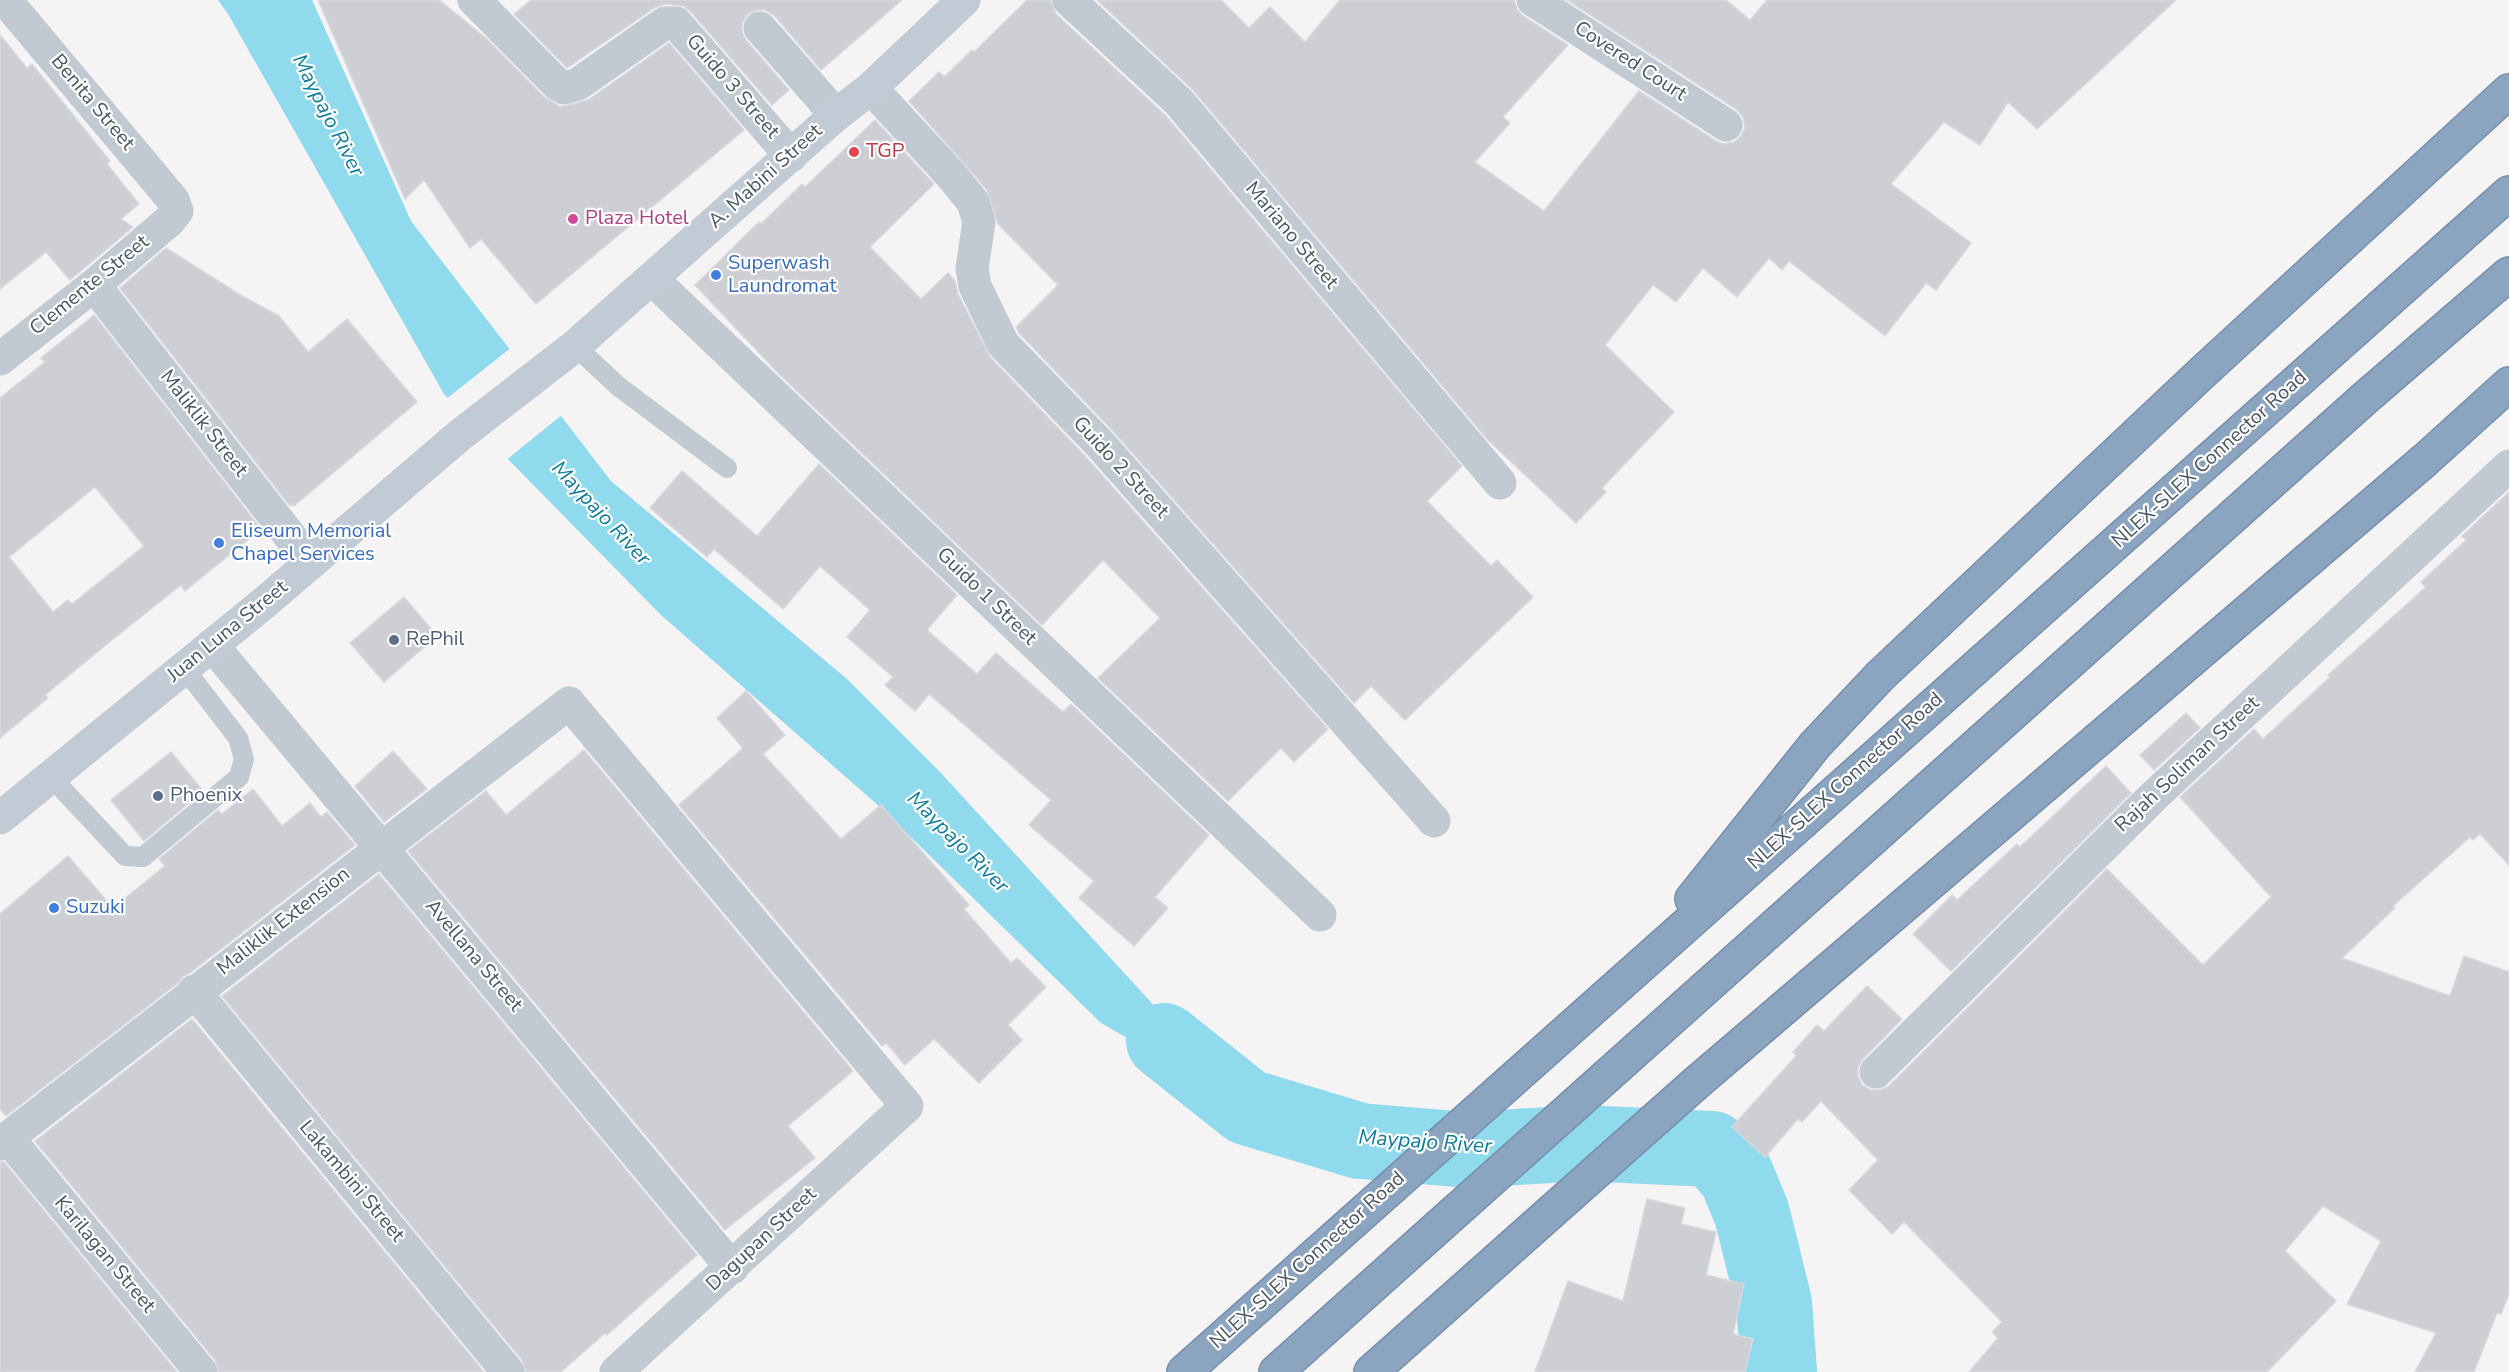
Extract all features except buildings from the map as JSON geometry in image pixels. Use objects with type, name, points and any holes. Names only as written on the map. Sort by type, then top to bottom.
[{"type":"highway","points":[[1634,970],[1815,745],[1881,676],[2197,377],[2509,91]]},
{"type":"highway","name":"NLEX-SLEX Connector Road","points":[[1184,1372],[2509,193]]},
{"type":"highway","points":[[1276,1372],[2356,406],[2509,274]]},
{"type":"highway","points":[[1371,1372],[1695,1084],[2416,468],[2509,384]]},
{"type":"main road","name":"A. Mabini Street","points":[[537,375],[575,346],[836,115],[871,88],[964,0]]},
{"type":"main road","name":"Juan Luna Street","points":[[4,808],[51,777],[311,563],[460,435],[537,375]]},
{"type":"street","name":"Guido 3 Street","points":[[474,0],[557,84],[564,88],[578,84],[665,23],[676,23],[791,156]]},
{"type":"street","name":"Mariano Street","points":[[1069,0],[1179,102],[1500,483]]},
{"type":"street","name":"Covered Court","points":[[1533,0],[1726,125]]},
{"type":"street","name":"Benita Street","points":[[0,2],[8,3],[173,201],[177,212]]},
{"type":"street","points":[[760,28],[836,115]]},
{"type":"street","name":"Guido 2 Street","points":[[871,88],[973,202],[979,222],[972,268],[975,286],[1003,344],[1100,443],[1434,821]]},
{"type":"street","name":"Clemente Street","points":[[0,359],[94,285],[177,212]]},
{"type":"street","name":"Guido 1 Street","points":[[652,279],[1320,915]]},
{"type":"street","name":"Maliklik Street","points":[[94,285],[311,563]]},
{"type":"street","name":"Rajah Soliman Street","points":[[1876,1072],[2155,795],[2509,466]]},
{"type":"street","name":"Avellana Street","points":[[212,645],[732,1268]]},
{"type":"street","name":"Maliklik Extension","points":[[4,1141],[569,703],[907,1106]]},
{"type":"street","name":"Lakambini Street","points":[[195,991],[508,1372]]},
{"type":"street","name":"Dagupan Street","points":[[616,1372],[907,1106]]},
{"type":"street","name":"Karilagan Street","points":[[4,1141],[201,1372]]},
{"type":"lane","points":[[575,346],[618,386],[727,468]]},
{"type":"lane","points":[[51,777],[125,856],[143,857],[169,837],[239,777],[244,759],[238,738],[184,668]]},
{"type":"water","points":[[218,0],[312,0],[411,221],[611,481],[847,679],[940,772],[1247,1107],[1101,1023],[880,807],[661,615],[444,394]]},
{"type":"pier","points":[[512,347],[563,414],[505,461],[445,400]]},
{"type":"waterway","name":"Maypajo River","points":[[1164,1041],[1247,1107],[1360,1141],[1469,1150],[1581,1143],[1712,1149],[1736,1175],[1752,1214],[1774,1303],[1779,1372]]},
{"type":"place","name":"TGP","points":[[854,152]]},
{"type":"place","name":"Plaza Hotel","points":[[573,219]]},
{"type":"place","name":"Superwash Laundromat","points":[[716,275]]},
{"type":"place","name":"Eliseum Memorial Chapel Services","points":[[219,543]]},
{"type":"place","name":"RePhil","points":[[394,640]]},
{"type":"place","name":"Phoenix","points":[[158,796]]},
{"type":"place","name":"Suzuki","points":[[54,908]]}]
